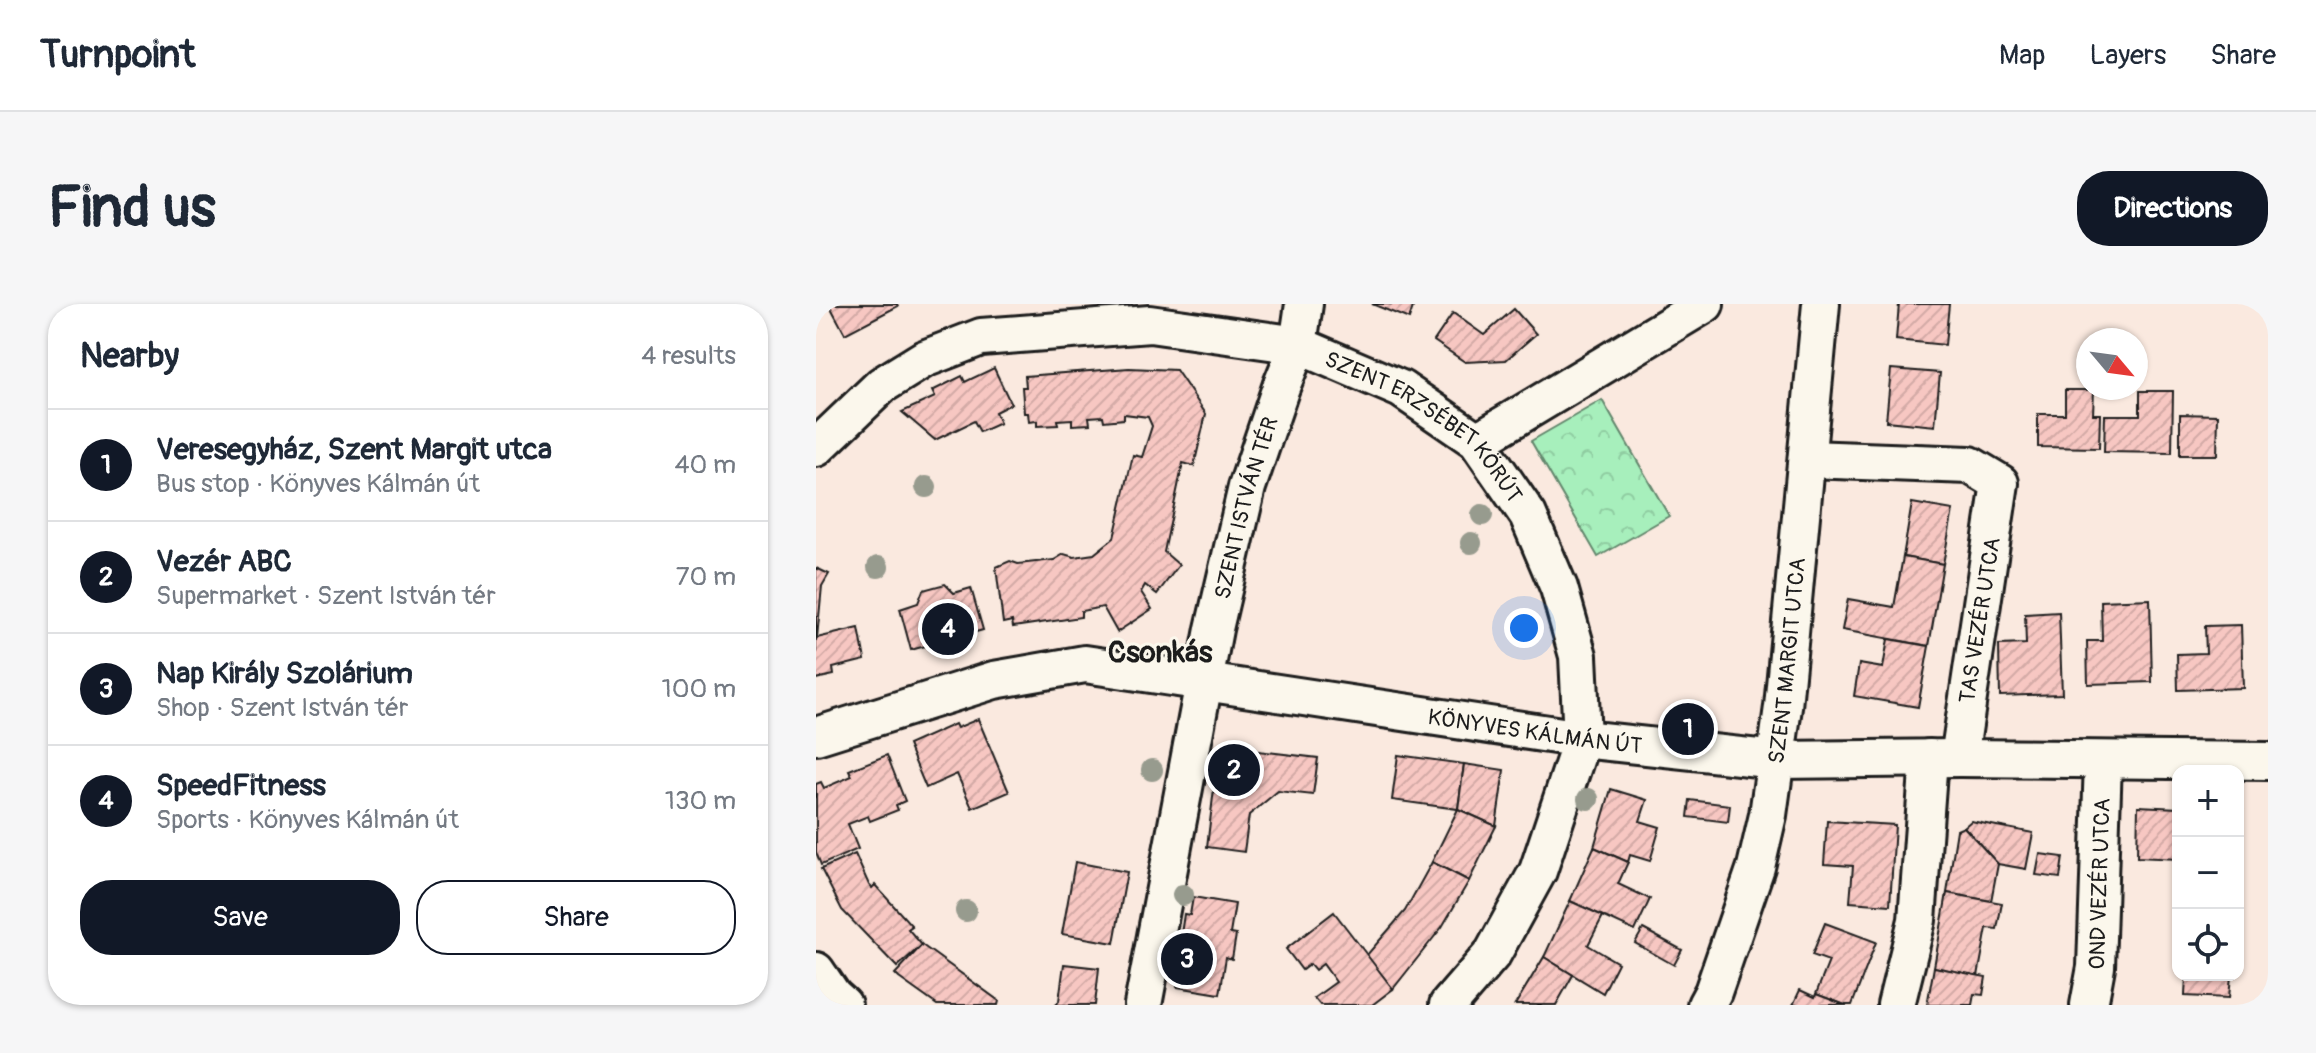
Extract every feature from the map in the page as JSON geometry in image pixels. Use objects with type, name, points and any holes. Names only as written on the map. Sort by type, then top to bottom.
[{"type":"street","name":"SZENT ISTVÁN TÉR","points":[[1143,1005],[1214,629],[1247,487],[1298,345],[1304,304]]},
{"type":"street","points":[[1477,441],[1705,304]]},
{"type":"street","name":"SZENT MARGIT UTCA","points":[[1706,1005],[1756,867],[1768,815],[1777,760],[1821,304]]},
{"type":"street","name":"SZENT ERZSÉBET KÖRÚT","points":[[816,448],[882,385],[924,359],[981,337],[1150,324],[1298,345],[1401,389],[1477,441],[1528,515],[1559,588],[1578,656],[1582,739],[1538,871],[1493,953],[1448,1005]]},
{"type":"street","name":"TAS VEZÉR UTCA","points":[[1808,459],[1970,465],[2000,483],[1944,758],[1917,920],[1896,1005]]},
{"type":"street","name":"KÖNYVES KÁLMÁN ÚT","points":[[816,736],[994,680],[1085,664],[1582,739],[1777,760],[2268,761]]},
{"type":"street","name":"OND VEZÉR UTCA","points":[[2089,1005],[2096,967],[2103,761]]},
{"type":"green space","points":[[1602,400],[1669,516],[1598,557],[1531,441]]},
{"type":"building","points":[[829,304],[897,304],[898,306],[845,334]]},
{"type":"building","points":[[1372,304],[1414,304],[1409,319]]},
{"type":"building","points":[[1899,304],[1949,304],[1945,345],[1896,340]]},
{"type":"building","points":[[1514,309],[1536,334],[1506,360],[1465,362],[1434,341],[1453,313],[1484,335]]},
{"type":"building","points":[[994,368],[1011,404],[995,412],[1000,423],[980,432],[974,421],[935,440],[902,412],[935,397],[932,391],[962,376],[965,382]]},
{"type":"building","points":[[1129,368],[1176,370],[1206,414],[1194,466],[1183,463],[1164,552],[1179,565],[1157,594],[1145,585],[1141,592],[1152,609],[1117,632],[1103,607],[1081,611],[1081,617],[1013,627],[1012,621],[1003,623],[996,567],[1010,561],[1018,564],[1054,560],[1064,554],[1074,557],[1094,554],[1114,538],[1133,455],[1142,457],[1152,426],[1148,417],[1124,414],[1124,419],[1104,421],[1103,416],[1089,417],[1090,424],[1072,425],[1072,419],[1057,420],[1058,425],[1037,426],[1037,421],[1029,422],[1028,413],[1024,413],[1022,387],[1026,387],[1025,376]]},
{"type":"building","points":[[1891,369],[1940,373],[1935,426],[1886,421]]},
{"type":"building","points":[[2065,390],[2076,390],[2076,400],[2094,400],[2093,414],[2100,414],[2099,448],[2038,447],[2038,414],[2065,414]]},
{"type":"building","points":[[2148,391],[2173,391],[2172,453],[2104,452],[2105,415],[2140,415],[2140,400],[2148,400]]},
{"type":"building","points":[[2180,414],[2218,415],[2217,455],[2180,455]]},
{"type":"building","points":[[1912,503],[1953,510],[1943,564],[1903,557]]},
{"type":"building","points":[[1903,557],[1943,564],[1929,646],[1842,630],[1848,599],[1894,607]]},
{"type":"building","points":[[816,568],[829,574],[822,586],[817,638],[859,628],[865,660],[833,668],[834,675],[816,679]]},
{"type":"building","points":[[945,584],[954,593],[971,588],[983,630],[911,650],[900,609],[918,603],[923,590]]},
{"type":"building","points":[[2150,599],[2152,682],[2088,684],[2087,641],[2102,641],[2101,601]]},
{"type":"building","points":[[2059,612],[2062,694],[2000,696],[1999,645],[2026,644],[2025,614]]},
{"type":"building","points":[[2241,625],[2243,688],[2178,690],[2177,654],[2206,653],[2205,626]]},
{"type":"building","points":[[1888,639],[1929,646],[1918,707],[1854,696],[1859,664],[1883,668]]},
{"type":"building","points":[[978,719],[1009,792],[972,808],[957,774],[926,788],[908,745],[955,724],[957,728]]},
{"type":"building","points":[[1241,749],[1318,758],[1313,795],[1278,791],[1249,815],[1244,852],[1207,847],[1216,772]]},
{"type":"building","points":[[887,755],[905,801],[896,805],[898,810],[870,821],[868,816],[848,824],[858,849],[821,865],[816,852],[816,784],[821,782],[824,788],[852,776],[849,770]]},
{"type":"building","points":[[1398,755],[1464,764],[1458,809],[1392,800]]},
{"type":"building","points":[[1464,764],[1504,770],[1496,826],[1458,809]]},
{"type":"building","points":[[1611,789],[1647,800],[1640,821],[1660,827],[1650,861],[1630,855],[1628,862],[1594,847]]},
{"type":"building","points":[[1690,800],[1730,805],[1728,822],[1688,817]]},
{"type":"building","points":[[2138,806],[2172,808],[2172,859],[2137,857]]},
{"type":"building","points":[[1458,809],[1496,826],[1469,881],[1432,862]]},
{"type":"building","points":[[1827,821],[1895,825],[1890,905],[1850,902],[1853,866],[1824,864]]},
{"type":"building","points":[[1971,821],[2033,833],[2026,869],[1998,864],[1964,827]]},
{"type":"building","points":[[1964,827],[1998,864],[1991,901],[1947,893],[1957,830]]},
{"type":"building","points":[[1594,847],[1628,862],[1618,884],[1650,899],[1635,931],[1570,901]]},
{"type":"building","points":[[855,854],[869,885],[872,888],[875,885],[912,926],[908,929],[922,945],[897,967],[842,910],[821,869]]},
{"type":"building","points":[[2040,854],[2063,857],[2060,878],[2036,875]]},
{"type":"building","points":[[1075,862],[1127,872],[1114,943],[1062,934]]},
{"type":"building","points":[[1432,862],[1469,881],[1442,927],[1393,989],[1366,956],[1405,911]]},
{"type":"building","points":[[1947,893],[2002,903],[1997,929],[1987,928],[1978,976],[1934,967]]},
{"type":"building","points":[[1193,897],[1235,904],[1230,934],[1236,935],[1232,959],[1226,957],[1220,994],[1177,987],[1179,975],[1175,974],[1184,914],[1190,915]]},
{"type":"building","points":[[1570,901],[1603,916],[1588,945],[1618,963],[1603,993],[1544,957]]},
{"type":"building","points":[[1334,912],[1393,989],[1372,1005],[1320,1005],[1314,998],[1336,982],[1323,964],[1315,970],[1310,964],[1302,970],[1286,949]]},
{"type":"building","points":[[1825,923],[1876,942],[1852,1005],[1816,994],[1829,961],[1812,955]]},
{"type":"building","points":[[1643,929],[1682,950],[1674,965],[1635,943]]},
{"type":"building","points":[[922,945],[999,1001],[998,1005],[937,1005],[899,978],[895,974]]},
{"type":"building","points":[[1544,957],[1573,975],[1556,1005],[1515,1005]]},
{"type":"building","points":[[1064,964],[1099,968],[1095,1005],[1056,1005]]},
{"type":"building","points":[[1934,967],[1986,977],[1983,995],[1974,994],[1972,1005],[1927,1005]]},
{"type":"building","points":[[2186,981],[2230,981],[2229,998],[2185,996]]},
{"type":"building","points":[[1800,990],[1815,997],[1816,994],[1845,1005],[1793,1005]]},
{"type":"place","name":"SpeedFitness","points":[[948,629]]},
{"type":"place","name":"Veresegyház, Szent Margit utca","points":[[1688,729]]},
{"type":"place","name":"Vezér ABC","points":[[1234,770]]},
{"type":"place","name":"Nap Király Szolárium","points":[[1187,959]]},
{"type":"district","name":"Csonkás","points":[[1160,652]]}]
